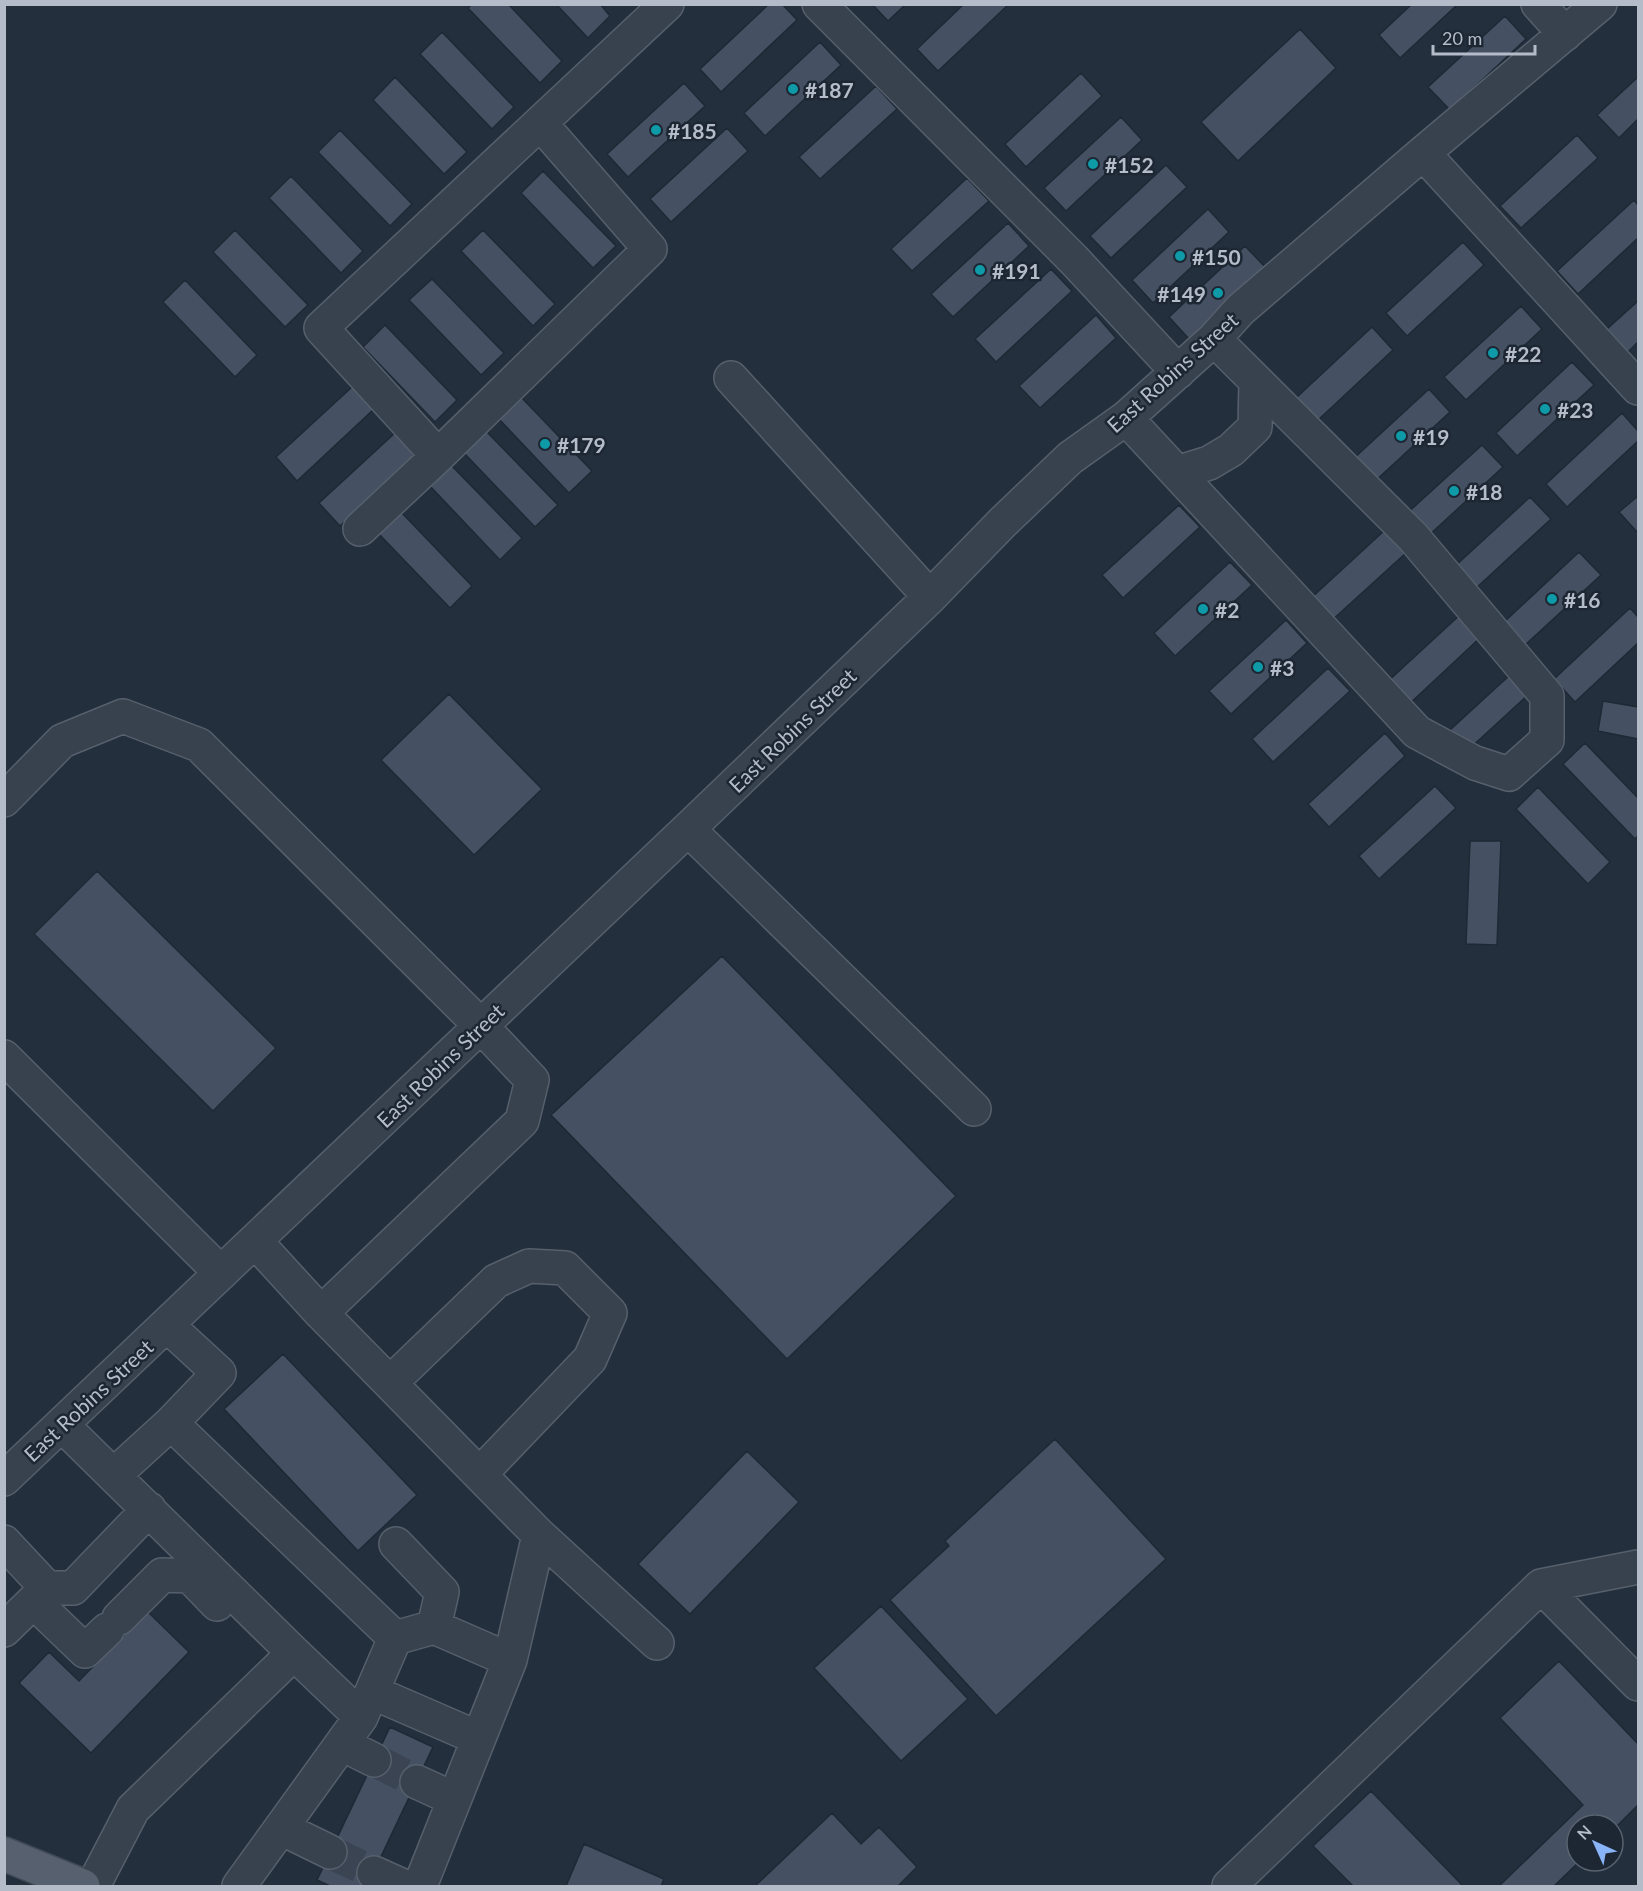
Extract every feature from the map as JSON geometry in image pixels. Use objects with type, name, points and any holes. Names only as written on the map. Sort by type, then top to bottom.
[{"type":"main road","points":[[4,1854],[83,1887]]},
{"type":"street","points":[[438,456],[321,328],[667,4]]},
{"type":"street","points":[[819,4],[1075,261],[1178,372]]},
{"type":"street","points":[[1539,4],[1565,34]]},
{"type":"street","name":"East Robins Street","points":[[4,1479],[168,1326],[688,829],[930,597],[1070,458],[1126,418],[1214,339],[1240,310],[1600,4]]},
{"type":"street","points":[[360,529],[650,249],[541,124]]},
{"type":"street","points":[[1423,153],[1638,388]]},
{"type":"street","points":[[1126,418],[1417,732],[1475,763],[1509,774],[1547,740],[1547,696],[1413,537],[1214,339]]},
{"type":"street","points":[[731,378],[930,597]]},
{"type":"street","points":[[1177,473],[1209,463],[1231,450],[1255,427],[1256,381]]},
{"type":"street","points":[[4,800],[62,741],[123,716],[198,745],[481,1026],[532,1080],[522,1121],[321,1313]]},
{"type":"street","points":[[688,829],[974,1109]]},
{"type":"street","points":[[4,1058],[221,1273]]},
{"type":"street","points":[[255,1241],[321,1313],[539,1535],[657,1643]]},
{"type":"street","points":[[390,1383],[496,1281],[529,1266],[566,1268],[610,1313],[590,1359],[480,1474]]},
{"type":"street","points":[[114,1474],[171,1423],[219,1373],[168,1326]]},
{"type":"street","points":[[171,1423],[395,1638]]},
{"type":"street","points":[[62,1425],[284,1643],[367,1704],[478,1738]]},
{"type":"street","points":[[4,1630],[40,1595],[73,1588],[149,1509]]},
{"type":"street","points":[[420,1887],[510,1660],[539,1535]]},
{"type":"street","points":[[4,1542],[40,1595],[85,1651],[162,1575],[190,1576],[240,1628],[284,1643]]},
{"type":"street","points":[[396,1544],[442,1592],[434,1627]]},
{"type":"street","points":[[1229,1887],[1541,1586],[1638,1567]]},
{"type":"street","points":[[1541,1586],[1638,1684]]},
{"type":"street","points":[[395,1638],[434,1627],[510,1660]]},
{"type":"street","points":[[239,1887],[342,1743],[367,1704],[395,1638]]},
{"type":"street","points":[[93,1887],[133,1809],[284,1643]]},
{"type":"street","points":[[342,1743],[374,1760]]},
{"type":"street","points":[[417,1782],[454,1799]]},
{"type":"street","points":[[282,1828],[330,1852]]},
{"type":"street","points":[[374,1873],[403,1887]]},
{"type":"building","points":[[472,4],[508,4],[562,61],[540,83],[468,8]]},
{"type":"building","points":[[556,4],[600,4],[610,16],[588,38]]},
{"type":"building","points":[[769,4],[782,4],[797,20],[721,92],[700,69]]},
{"type":"building","points":[[872,4],[906,4],[888,21]]},
{"type":"building","points":[[964,4],[1009,4],[938,71],[917,49]]},
{"type":"building","points":[[1412,4],[1458,4],[1400,58],[1379,35]]},
{"type":"building","points":[[1505,16],[1526,39],[1450,110],[1428,87]]},
{"type":"building","points":[[1300,29],[1336,68],[1238,161],[1201,122]]},
{"type":"building","points":[[442,32],[514,107],[492,129],[420,54]]},
{"type":"building","name":"#187","points":[[820,42],[841,65],[765,136],[744,113]]},
{"type":"building","points":[[1081,73],[1102,96],[1026,167],[1005,144]]},
{"type":"building","points":[[395,77],[467,152],[444,174],[373,100]]},
{"type":"building","points":[[1638,77],[1638,119],[1619,138],[1597,115]]},
{"type":"building","name":"#185","points":[[684,83],[705,106],[628,177],[607,154]]},
{"type":"building","points":[[876,86],[897,109],[820,179],[799,157]]},
{"type":"building","name":"#152","points":[[1121,117],[1142,140],[1066,211],[1044,188]]},
{"type":"building","points":[[727,128],[748,151],[671,222],[650,199]]},
{"type":"building","points":[[340,130],[412,204],[390,226],[318,152]]},
{"type":"building","points":[[1577,135],[1598,158],[1521,228],[1500,206]]},
{"type":"building","points":[[1166,165],[1187,187],[1111,258],[1090,236]]},
{"type":"building","points":[[543,171],[616,246],[593,268],[521,193]]},
{"type":"building","points":[[291,176],[363,251],[341,273],[269,198]]},
{"type":"building","points":[[967,178],[989,201],[912,271],[891,249]]},
{"type":"building","points":[[1634,200],[1638,205],[1638,238],[1578,294],[1557,271]]},
{"type":"building","name":"#150","points":[[1208,209],[1229,232],[1153,303],[1132,280]]},
{"type":"building","name":"#191","points":[[1008,223],[1029,246],[953,317],[931,294]]},
{"type":"building","points":[[235,230],[308,305],[285,327],[213,252]]},
{"type":"building","points":[[483,230],[555,304],[533,326],[461,251]]},
{"type":"building","points":[[1463,242],[1484,265],[1407,336],[1386,313]]},
{"type":"building","name":"#149","points":[[1245,246],[1267,269],[1190,340],[1169,317]]},
{"type":"building","points":[[1051,269],[1072,291],[996,362],[975,339]]},
{"type":"building","points":[[432,279],[504,353],[481,375],[409,300]]},
{"type":"building","points":[[185,280],[257,355],[235,377],[163,302]]},
{"type":"building","points":[[1638,301],[1638,342],[1628,352],[1607,329]]},
{"type":"building","name":"#22","points":[[1521,306],[1542,329],[1466,400],[1444,377]]},
{"type":"building","points":[[1096,315],[1116,338],[1040,408],[1019,386]]},
{"type":"building","points":[[385,325],[457,400],[435,422],[363,347]]},
{"type":"building","points":[[1372,327],[1393,350],[1317,421],[1296,398]]},
{"type":"building","name":"#23","points":[[1572,362],[1594,385],[1517,456],[1496,433]]},
{"type":"building","points":[[352,387],[374,409],[297,481],[276,457]]},
{"type":"building","name":"#19","points":[[1429,389],[1450,412],[1373,483],[1352,460]]},
{"type":"building","name":"#179","points":[[520,396],[592,471],[569,493],[498,418]]},
{"type":"building","points":[[1622,413],[1638,431],[1638,441],[1567,507],[1546,484]]},
{"type":"building","points":[[486,431],[558,505],[535,527],[463,452]]},
{"type":"building","points":[[396,432],[417,455],[340,526],[319,503]]},
{"type":"building","name":"#18","points":[[1482,445],[1503,467],[1426,538],[1405,515]]},
{"type":"building","points":[[450,464],[522,538],[500,560],[429,485]]},
{"type":"building","points":[[1638,496],[1638,533],[1619,512]]},
{"type":"building","points":[[1530,497],[1551,519],[1474,590],[1453,568]]},
{"type":"building","points":[[1179,505],[1200,527],[1123,598],[1102,575]]},
{"type":"building","points":[[400,511],[472,586],[450,608],[378,533]]},
{"type":"building","points":[[1386,529],[1407,552],[1330,622],[1309,600]]},
{"type":"building","name":"#16","points":[[1579,552],[1601,575],[1524,646],[1503,623]]},
{"type":"building","name":"#2","points":[[1230,562],[1252,585],[1175,656],[1154,633]]},
{"type":"building","points":[[1630,608],[1638,617],[1638,643],[1575,702],[1554,679]]},
{"type":"building","points":[[1462,613],[1482,636],[1406,707],[1385,684]]},
{"type":"building","name":"#3","points":[[1286,620],[1307,643],[1231,714],[1209,691]]},
{"type":"building","points":[[1328,668],[1350,691],[1273,762],[1252,739]]},
{"type":"building","points":[[1511,674],[1529,694],[1468,750],[1450,730]]},
{"type":"building","points":[[449,694],[542,789],[474,855],[381,760]]},
{"type":"building","points":[[1603,701],[1638,707],[1638,739],[1598,731]]},
{"type":"building","points":[[1385,733],[1405,756],[1329,827],[1308,804]]},
{"type":"building","points":[[1585,743],[1638,798],[1638,836],[1635,839],[1563,764]]},
{"type":"building","points":[[1435,786],[1456,808],[1379,879],[1359,856]]},
{"type":"building","points":[[1538,787],[1610,862],[1588,884],[1516,809]]},
{"type":"building","points":[[1470,841],[1501,841],[1497,945],[1466,944]]},
{"type":"building","points":[[97,871],[276,1048],[213,1111],[34,934]]},
{"type":"building","points":[[722,956],[956,1196],[787,1359],[551,1115]]},
{"type":"building","points":[[283,1354],[417,1495],[358,1551],[224,1409]]},
{"type":"building","points":[[1055,1439],[1166,1559],[996,1716],[890,1600],[949,1546],[945,1541]]},
{"type":"building","points":[[747,1451],[799,1502],[690,1614],[638,1564]]},
{"type":"building","points":[[881,1606],[968,1699],[901,1761],[814,1668]]},
{"type":"building","points":[[147,1611],[189,1652],[91,1753],[19,1683],[49,1652],[79,1681]]},
{"type":"building","points":[[1559,1661],[1638,1744],[1638,1805],[1625,1818],[1625,1813],[1575,1813],[1583,1805],[1500,1718]]},
{"type":"building","points":[[390,1727],[433,1747],[367,1886],[330,1886],[317,1880]]},
{"type":"building","points":[[1371,1791],[1463,1886],[1353,1886],[1313,1846]]},
{"type":"building","points":[[832,1813],[861,1844],[879,1827],[917,1867],[899,1885],[901,1886],[755,1886]]},
{"type":"building","points":[[1565,1822],[1565,1873],[1568,1873],[1554,1886],[1499,1886]]},
{"type":"building","points":[[584,1844],[664,1879],[661,1886],[566,1886]]},
{"type":"tunnel","points":[[374,1760],[417,1782]]},
{"type":"tunnel","points":[[330,1852],[374,1873]]},
{"type":"place","name":"#187","points":[[793,89]]},
{"type":"place","name":"#185","points":[[656,130]]},
{"type":"place","name":"#152","points":[[1093,164]]},
{"type":"place","name":"#150","points":[[1180,256]]},
{"type":"place","name":"#191","points":[[980,270]]},
{"type":"place","name":"#149","points":[[1218,293]]},
{"type":"place","name":"#22","points":[[1493,353]]},
{"type":"place","name":"#23","points":[[1545,409]]},
{"type":"place","name":"#19","points":[[1401,436]]},
{"type":"place","name":"#179","points":[[545,444]]},
{"type":"place","name":"#18","points":[[1454,491]]},
{"type":"place","name":"#16","points":[[1552,599]]},
{"type":"place","name":"#2","points":[[1203,609]]},
{"type":"place","name":"#3","points":[[1258,667]]}]
